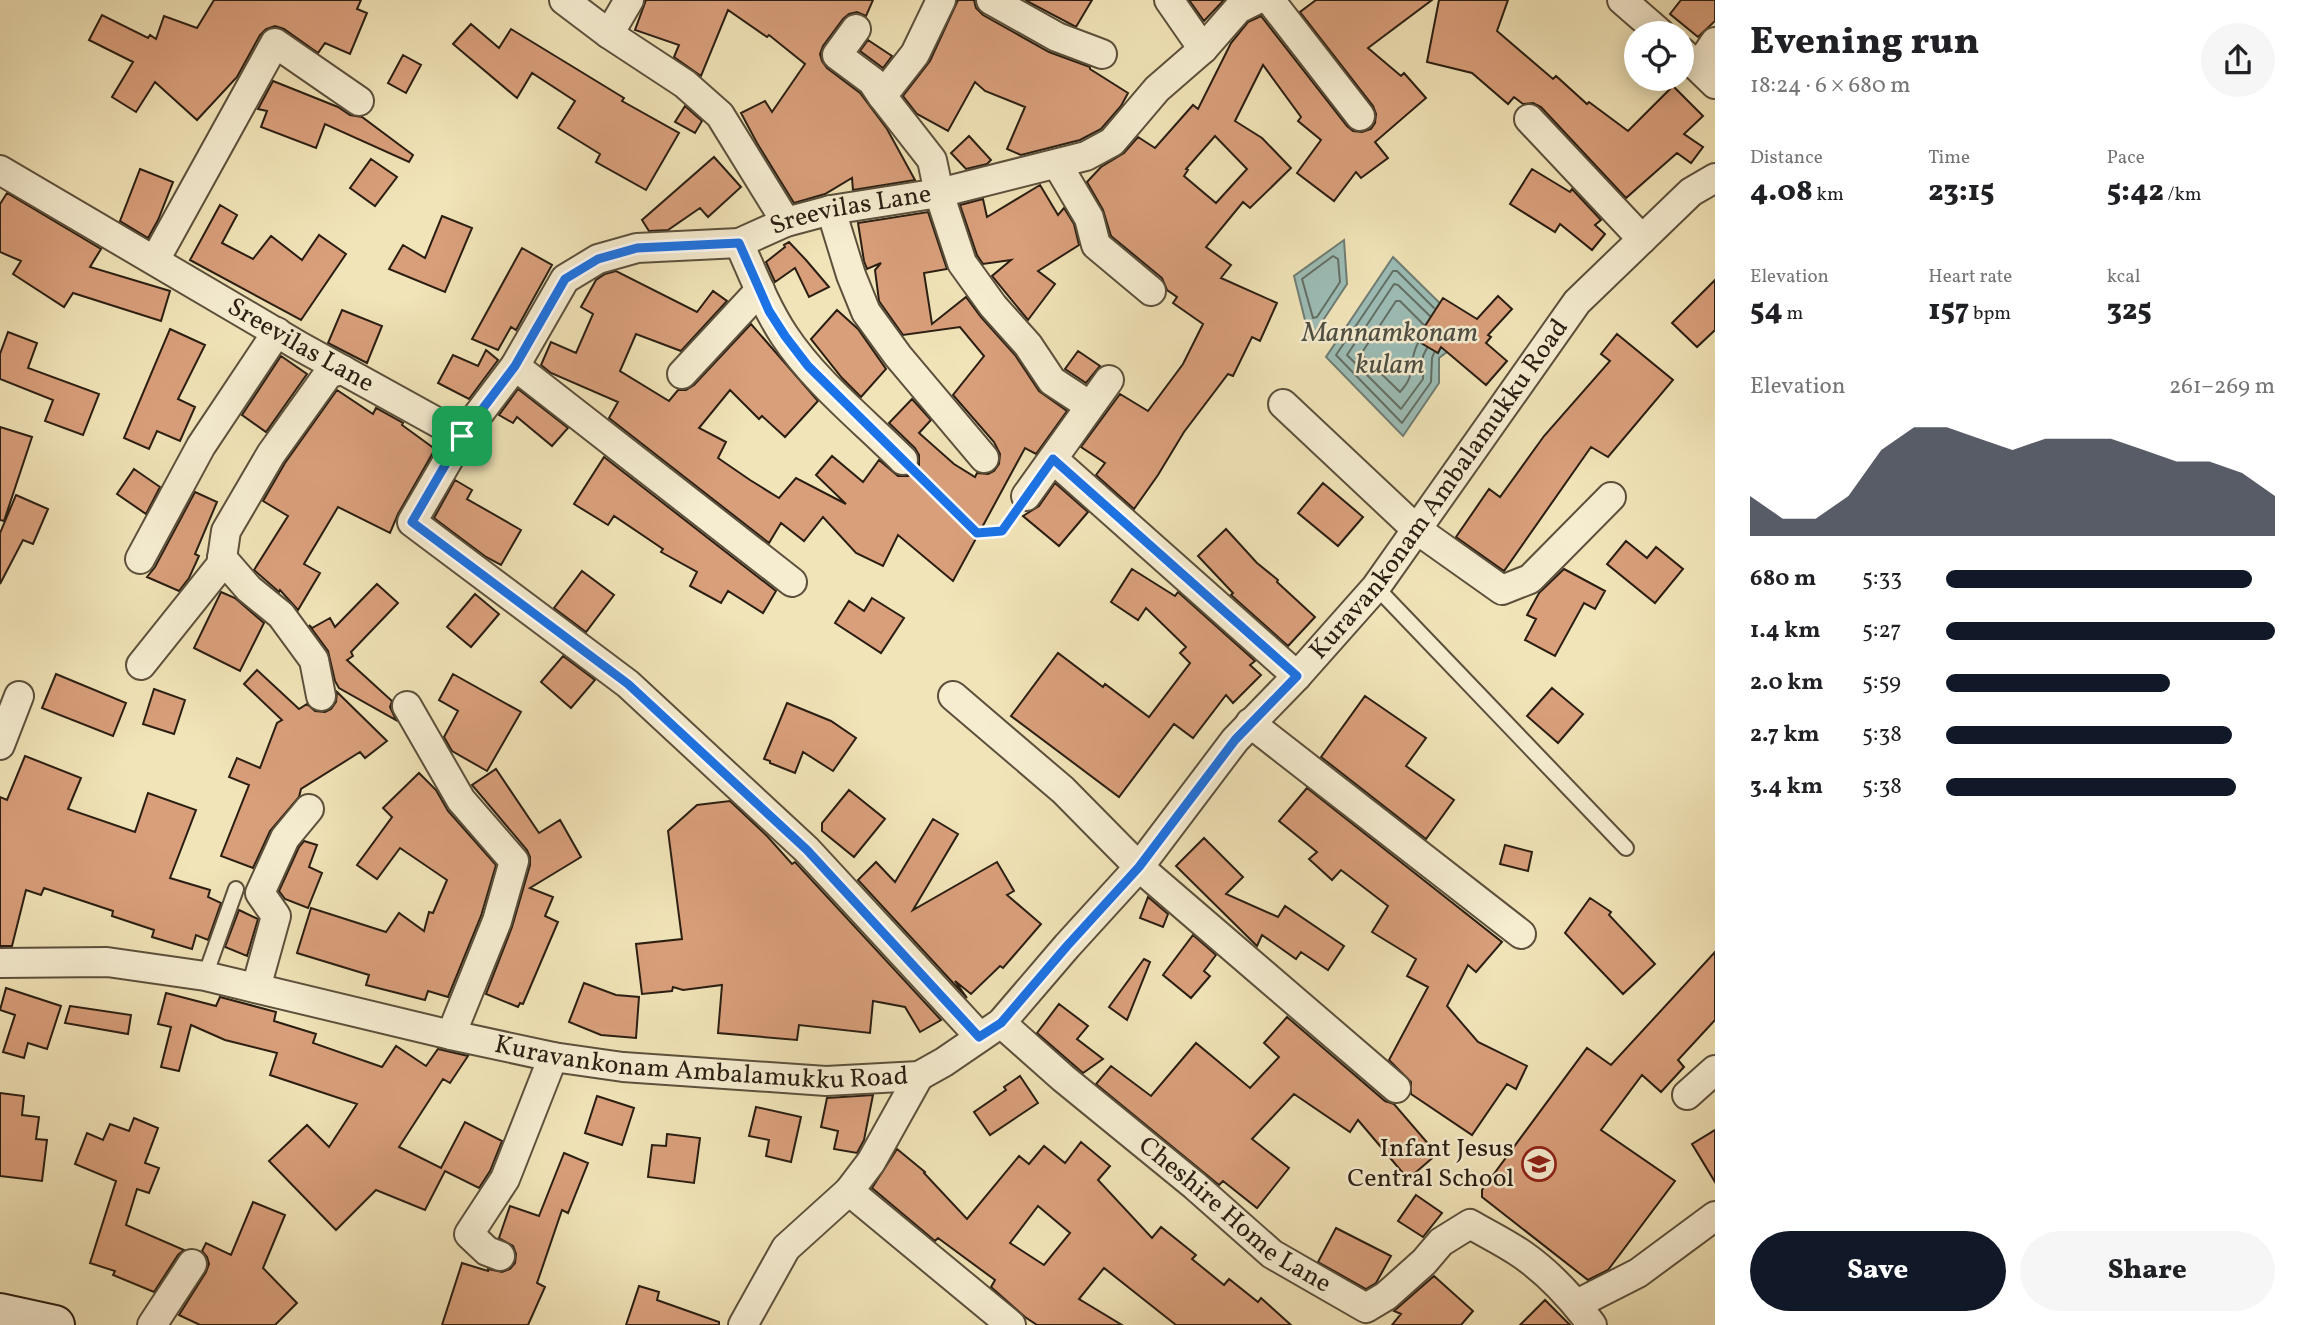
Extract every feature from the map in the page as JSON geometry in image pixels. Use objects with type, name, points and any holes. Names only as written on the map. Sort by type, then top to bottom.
[{"type":"main road","points":[[1,1315],[55,1325]]},
{"type":"street","points":[[564,0],[609,34],[685,84],[720,115],[786,222]]},
{"type":"street","points":[[609,34],[629,0]]},
{"type":"street","points":[[882,96],[915,54],[941,0]]},
{"type":"street","points":[[991,0],[1057,37],[1102,54]]},
{"type":"street","points":[[1169,0],[1203,49]]},
{"type":"street","name":"Sreevilas Lane","points":[[4,178],[155,260],[462,436],[515,366],[565,279],[598,259],[637,248],[739,243],[786,222],[831,209],[939,193],[1086,156],[1112,142],[1157,89],[1203,49],[1238,9],[1256,0]]},
{"type":"street","points":[[1270,0],[1360,116]]},
{"type":"street","points":[[1622,0],[1646,21]]},
{"type":"street","points":[[856,29],[837,55],[872,81],[932,160],[939,193],[962,263],[993,306],[1028,345],[1052,381],[1083,402]]},
{"type":"street","points":[[1698,67],[1715,42]]},
{"type":"street","points":[[155,260],[275,43],[359,101]]},
{"type":"street","points":[[1529,120],[1642,239]]},
{"type":"street","points":[[1057,164],[1089,218],[1096,244],[1151,291]]},
{"type":"street","name":"Kuravankonam Ambalamukku Road","points":[[0,963],[107,962],[205,976],[451,1035],[553,1057],[623,1067],[826,1082],[919,1076],[990,1030],[1139,867],[1235,740],[1297,676],[1376,587],[1577,302],[1691,192],[1715,178]]},
{"type":"street","points":[[831,209],[851,275],[866,312],[898,356],[984,458]]},
{"type":"street","points":[[739,243],[785,336],[808,366],[903,460]]},
{"type":"street","points":[[682,374],[760,290]]},
{"type":"street","points":[[140,559],[201,446],[277,332]]},
{"type":"street","points":[[515,366],[792,582]]},
{"type":"street","points":[[141,665],[221,565],[226,531],[271,454],[329,373],[343,370]]},
{"type":"street","points":[[1026,496],[1109,380]]},
{"type":"street","points":[[1283,404],[1416,529],[1502,590],[1530,579],[1611,497]]},
{"type":"street","points":[[462,436],[412,522],[638,693],[807,850],[990,1030]]},
{"type":"street","points":[[1053,459],[1297,676]]},
{"type":"street","points":[[222,558],[249,589],[281,615],[314,660],[321,695]]},
{"type":"street","points":[[0,745],[19,696]]},
{"type":"street","points":[[953,696],[1063,790],[1139,867],[1396,1088]]},
{"type":"street","points":[[407,706],[461,800],[514,861],[497,920],[451,1035]]},
{"type":"street","points":[[1250,723],[1521,934]]},
{"type":"street","points":[[256,988],[276,916],[260,893],[285,838],[309,809]]},
{"type":"street","name":"Cheshire Home Lane","points":[[990,1030],[1063,1078],[1194,1185],[1272,1254],[1366,1308],[1386,1296],[1424,1262],[1441,1242],[1470,1224],[1522,1254],[1558,1284],[1580,1317],[1715,1216]]},
{"type":"street","points":[[500,1256],[487,1251],[469,1234],[505,1179],[553,1057]]},
{"type":"street","points":[[1687,1096],[1715,1070]]},
{"type":"street","points":[[743,1325],[786,1248],[849,1191],[871,1162],[919,1076]]},
{"type":"street","points":[[849,1191],[1011,1325]]},
{"type":"street","points":[[152,1325],[192,1264]]},
{"type":"lane","points":[[1376,587],[1626,848]]},
{"type":"lane","points":[[205,976],[236,888]]},
{"type":"path","points":[[903,460],[977,533],[1002,531],[1026,496]]},
{"type":"water","points":[[1344,240],[1347,284],[1310,340],[1294,276]]},
{"type":"water","name":"Mannamkonam kulam","points":[[1393,257],[1471,334],[1439,358],[1439,383],[1403,436],[1326,357]]},
{"type":"building","points":[[214,0],[361,0],[357,9],[367,13],[350,54],[325,43],[318,53],[284,29],[275,26],[266,29],[237,77],[197,120],[155,82],[136,112],[112,97],[133,62],[89,40],[102,15],[148,38],[150,35],[156,39],[164,16],[197,28]]},
{"type":"building","points":[[646,0],[873,0],[866,16],[857,12],[843,19],[820,54],[827,68],[860,93],[887,129],[915,180],[853,190],[852,178],[825,194],[794,203],[741,113],[765,101],[772,112],[805,64],[769,35],[767,37],[728,10],[701,76],[674,57],[679,45],[635,30]]},
{"type":"building","points":[[958,0],[974,0],[976,8],[983,15],[1049,52],[1090,67],[1128,93],[1121,106],[1101,129],[1080,140],[1021,155],[1007,149],[1025,107],[985,91],[975,82],[948,131],[917,114],[903,96],[930,61]]},
{"type":"building","points":[[1025,0],[1092,0],[1076,27]]},
{"type":"building","points":[[1189,0],[1224,0],[1204,21]]},
{"type":"building","points":[[1316,0],[1432,0],[1368,48],[1401,76],[1404,73],[1426,98],[1375,142],[1388,158],[1361,178],[1356,172],[1334,201],[1297,173],[1321,140],[1298,121],[1301,117],[1263,65],[1235,121],[1262,138],[1291,168],[1250,208],[1243,202],[1206,247],[1231,265],[1221,278],[1277,303],[1260,341],[1252,337],[1233,376],[1228,374],[1184,432],[1134,509],[1096,475],[1105,463],[1081,447],[1120,394],[1148,411],[1183,364],[1203,324],[1173,303],[1177,297],[1167,290],[1162,278],[1111,236],[1103,210],[1087,182],[1101,167],[1124,153],[1138,137],[1155,148],[1193,105],[1198,109],[1231,43],[1248,22],[1261,16],[1347,126],[1353,131],[1371,129],[1376,114],[1373,106],[1300,12]],"holes":[[[1215,136],[1247,169],[1216,203],[1184,176],[1188,170],[1186,169]]]},
{"type":"building","points":[[1439,0],[1508,0],[1497,31],[1553,79],[1556,76],[1587,104],[1589,102],[1628,131],[1668,91],[1678,91],[1703,116],[1684,134],[1703,147],[1691,163],[1677,153],[1626,198],[1541,107],[1533,103],[1523,104],[1514,97],[1508,104],[1472,73],[1427,62]]},
{"type":"building","points":[[1681,0],[1715,0],[1715,21],[1698,37],[1694,34],[1694,21],[1679,21],[1670,14]]},
{"type":"building","points":[[471,24],[499,48],[511,29],[624,98],[622,101],[679,133],[646,190],[596,162],[600,154],[558,128],[575,101],[532,73],[517,98],[453,44]]},
{"type":"building","points":[[868,40],[892,56],[883,68],[860,51]]},
{"type":"building","points":[[403,55],[421,65],[406,93],[388,83]]},
{"type":"building","points":[[273,81],[338,107],[350,115],[362,117],[413,155],[409,162],[325,124],[316,148],[261,127],[267,111],[258,109]]},
{"type":"building","points":[[685,106],[702,121],[695,133],[675,122]]},
{"type":"building","points":[[969,136],[991,160],[987,164],[966,169],[951,153]]},
{"type":"building","points":[[714,157],[741,187],[708,217],[700,208],[668,230],[649,231],[642,220]]},
{"type":"building","points":[[371,159],[397,177],[375,206],[350,188]]},
{"type":"building","points":[[140,169],[173,182],[148,238],[120,221]]},
{"type":"building","points":[[1532,169],[1570,192],[1572,189],[1601,220],[1595,225],[1605,234],[1592,250],[1560,224],[1555,232],[1510,204]]},
{"type":"building","points":[[1040,185],[1058,215],[1064,208],[1074,224],[1079,245],[1038,271],[1055,284],[1028,320],[992,276],[1011,260],[983,264],[977,255],[960,205],[983,199],[987,217]]},
{"type":"building","points":[[7,193],[101,249],[90,267],[170,291],[161,321],[73,293],[64,307],[13,274],[21,261],[0,252],[0,204]]},
{"type":"building","points":[[220,205],[237,215],[222,243],[253,259],[271,236],[302,260],[319,235],[346,254],[301,320],[190,260]]},
{"type":"building","points":[[928,212],[947,269],[924,273],[932,324],[966,297],[1015,355],[1039,391],[1067,411],[1036,454],[1025,448],[953,581],[898,535],[883,566],[856,553],[823,517],[804,541],[781,523],[769,543],[609,418],[618,402],[551,373],[541,365],[551,342],[576,353],[593,314],[581,307],[596,280],[605,274],[616,271],[697,312],[713,291],[727,301],[681,351],[636,334],[620,371],[669,401],[678,390],[686,390],[694,385],[751,324],[818,401],[785,437],[762,416],[759,419],[730,390],[699,428],[726,442],[718,458],[750,480],[779,498],[796,478],[846,504],[816,475],[832,456],[863,482],[879,460],[898,476],[908,476],[919,465],[919,455],[889,423],[912,399],[931,420],[919,433],[954,464],[975,477],[977,473],[988,474],[999,464],[1000,454],[994,442],[953,395],[984,356],[960,327],[903,335],[879,301],[875,270],[881,263],[867,269],[864,261],[858,223]]},
{"type":"building","points":[[442,216],[472,228],[445,292],[389,269],[403,245],[425,258]]},
{"type":"building","points":[[789,242],[829,287],[809,297],[795,268],[775,282],[766,262]]},
{"type":"building","points":[[522,248],[552,265],[516,330],[511,327],[498,350],[472,339]]},
{"type":"building","points":[[1715,280],[1715,330],[1697,347],[1672,323]]},
{"type":"building","points":[[1498,296],[1512,309],[1488,335],[1491,337],[1486,343],[1507,361],[1486,385],[1441,347],[1438,353],[1416,340],[1443,298],[1477,319]]},
{"type":"building","points":[[342,310],[382,326],[367,363],[328,343]]},
{"type":"building","points":[[837,310],[858,329],[886,369],[861,397],[811,339]]},
{"type":"building","points":[[170,329],[205,345],[178,399],[195,407],[180,441],[157,431],[149,449],[124,438]]},
{"type":"building","points":[[8,332],[37,343],[28,368],[99,394],[83,435],[45,421],[53,400],[0,379],[0,354]]},
{"type":"building","points":[[1617,334],[1673,380],[1608,457],[1591,447],[1504,571],[1456,537],[1489,489],[1500,497],[1544,436],[1610,361],[1601,354]]},
{"type":"building","points":[[486,350],[498,360],[469,399],[438,383],[453,355],[478,366]]},
{"type":"building","points":[[1078,351],[1100,366],[1086,383],[1065,369]]},
{"type":"building","points":[[281,356],[307,374],[266,432],[242,415]]},
{"type":"building","points":[[518,389],[568,428],[552,446],[517,417],[513,423],[499,415]]},
{"type":"building","points":[[337,390],[373,414],[376,408],[403,423],[402,425],[435,449],[390,533],[338,507],[304,564],[320,573],[298,610],[280,590],[279,592],[254,570],[288,516],[263,501],[285,463]]},
{"type":"building","points":[[0,427],[32,437],[4,521],[0,520]]},
{"type":"building","points":[[604,457],[776,591],[763,613],[728,591],[721,603],[690,586],[697,572],[661,552],[663,549],[614,516],[608,525],[574,504]]},
{"type":"building","points":[[134,469],[160,487],[146,514],[117,494]]},
{"type":"building","points":[[455,480],[472,490],[467,499],[521,530],[501,565],[434,518]]},
{"type":"building","points":[[1055,483],[1088,512],[1059,546],[1023,516],[1039,506]]},
{"type":"building","points":[[1323,483],[1363,517],[1338,546],[1298,513]]},
{"type":"building","points":[[195,492],[217,502],[195,554],[199,556],[189,578],[179,591],[147,577]]},
{"type":"building","points":[[16,495],[48,509],[33,544],[23,540],[0,584],[0,533]]},
{"type":"building","points":[[1226,529],[1257,563],[1315,617],[1288,646],[1231,595],[1233,593],[1198,556]]},
{"type":"building","points":[[1626,541],[1647,558],[1656,547],[1683,569],[1655,603],[1607,564]]},
{"type":"building","points":[[1132,569],[1175,596],[1178,592],[1255,661],[1250,665],[1261,675],[1233,703],[1226,695],[1193,738],[1174,724],[1119,797],[1011,716],[1058,653],[1149,717],[1190,663],[1180,653],[1186,647],[1146,608],[1138,620],[1111,602]]},
{"type":"building","points":[[1564,569],[1605,591],[1595,609],[1584,603],[1555,656],[1525,640],[1536,619],[1527,615],[1539,593]]},
{"type":"building","points":[[582,571],[614,595],[586,632],[554,608]]},
{"type":"building","points":[[377,584],[398,603],[351,652],[353,656],[347,660],[392,701],[390,707],[396,720],[339,688],[328,651],[309,625],[312,628],[330,618],[335,627]]},
{"type":"building","points":[[221,592],[235,598],[264,623],[240,671],[194,648]]},
{"type":"building","points":[[475,594],[499,614],[471,647],[447,627]]},
{"type":"building","points":[[872,598],[904,618],[881,653],[835,623],[849,601],[864,611]]},
{"type":"building","points":[[563,656],[595,680],[571,708],[541,682]]},
{"type":"building","points":[[257,670],[299,709],[307,704],[315,711],[325,712],[336,702],[337,692],[387,741],[365,758],[360,752],[301,789],[299,797],[270,831],[253,868],[221,856],[249,785],[229,777],[237,758],[260,768],[277,723],[282,720],[244,684]]},
{"type":"building","points":[[56,674],[126,703],[113,736],[42,708]]},
{"type":"building","points":[[453,674],[521,712],[487,771],[452,751],[444,737],[458,711],[439,700]]},
{"type":"building","points":[[1552,688],[1583,714],[1558,743],[1527,716]]},
{"type":"building","points":[[154,689],[185,700],[174,734],[143,724]]},
{"type":"building","points":[[1365,696],[1426,738],[1406,766],[1454,800],[1426,839],[1321,757]]},
{"type":"building","points":[[787,703],[831,721],[856,738],[833,771],[803,752],[795,773],[764,759]]},
{"type":"building","points":[[25,756],[81,778],[68,809],[135,832],[148,793],[196,810],[170,878],[210,890],[208,897],[221,903],[208,940],[196,935],[192,949],[152,937],[154,930],[112,916],[113,911],[44,888],[41,895],[26,890],[12,946],[0,946],[0,797],[7,800]]},
{"type":"building","points":[[496,769],[539,833],[560,820],[581,857],[530,888],[553,897],[545,916],[558,922],[523,1004],[520,1003],[518,1007],[486,994],[512,927],[530,865],[527,850],[472,785]]},
{"type":"building","points":[[419,773],[436,790],[448,811],[496,865],[481,916],[448,997],[428,991],[425,1000],[366,985],[369,975],[297,953],[311,908],[386,932],[399,913],[424,931],[429,912],[433,913],[447,880],[400,848],[377,879],[357,865],[392,817],[383,808]]},
{"type":"building","points":[[1307,788],[1502,942],[1476,972],[1468,965],[1447,1006],[1478,1042],[1527,1066],[1516,1089],[1507,1084],[1472,1135],[1411,1094],[1411,1082],[1389,1060],[1428,987],[1407,976],[1416,959],[1372,932],[1388,906],[1341,870],[1332,880],[1309,859],[1317,852],[1279,821]]},
{"type":"building","points":[[849,790],[885,819],[854,857],[822,831],[822,823]]},
{"type":"building","points":[[730,801],[792,864],[795,862],[941,1020],[920,1032],[905,1007],[873,1001],[870,1033],[799,1025],[797,1040],[718,1033],[722,985],[683,990],[673,987],[672,991],[642,994],[636,944],[682,939],[668,831],[697,805]]},
{"type":"building","points":[[933,819],[958,834],[913,910],[997,862],[1014,891],[1007,895],[1041,924],[1003,968],[1000,966],[971,994],[955,981],[967,998],[858,880],[876,862],[895,882]]},
{"type":"building","points":[[1204,838],[1243,877],[1226,894],[1278,917],[1285,906],[1344,946],[1328,970],[1301,952],[1296,959],[1262,935],[1257,946],[1176,866]]},
{"type":"building","points":[[304,841],[317,845],[309,867],[322,873],[308,908],[285,899],[279,891]]},
{"type":"building","points":[[1505,845],[1532,852],[1528,871],[1500,864]]},
{"type":"building","points":[[1148,897],[1168,914],[1163,927],[1140,918]]},
{"type":"building","points":[[1590,898],[1611,912],[1609,915],[1655,964],[1623,994],[1565,933]]},
{"type":"building","points":[[239,910],[258,919],[247,956],[225,947]]},
{"type":"building","points":[[1193,935],[1216,955],[1204,971],[1210,976],[1191,998],[1163,975]]},
{"type":"building","name":"Infant Jesus Central School","points":[[1715,952],[1715,1020],[1678,1060],[1684,1067],[1661,1092],[1642,1075],[1601,1130],[1675,1181],[1608,1270],[1588,1280],[1482,1197],[1482,1190],[1587,1048],[1611,1065]]},
{"type":"building","points":[[1144,959],[1150,962],[1127,1020],[1109,1007]]},
{"type":"building","points":[[584,983],[616,995],[639,997],[636,1038],[601,1035],[569,1022]]},
{"type":"building","points":[[6,988],[61,1006],[47,1049],[28,1043],[24,1058],[3,1052],[15,1015],[0,1010]]},
{"type":"building","points":[[166,993],[216,1006],[220,997],[276,1012],[274,1021],[316,1034],[313,1043],[382,1067],[396,1046],[426,1066],[438,1049],[468,1056],[450,1083],[443,1079],[399,1147],[441,1168],[465,1122],[502,1141],[490,1171],[479,1188],[445,1171],[425,1210],[376,1190],[336,1230],[269,1161],[307,1125],[329,1147],[357,1104],[270,1075],[277,1053],[225,1040],[191,1025],[179,1071],[161,1067],[171,1027],[158,1024]]},
{"type":"building","points":[[1059,1004],[1088,1026],[1077,1039],[1103,1059],[1083,1073],[1037,1033]]},
{"type":"building","points":[[70,1006],[131,1015],[128,1034],[65,1023]]},
{"type":"building","points":[[1287,1017],[1385,1101],[1394,1104],[1437,1154],[1408,1179],[1358,1120],[1350,1132],[1294,1094],[1252,1139],[1289,1168],[1257,1208],[1223,1181],[1219,1185],[1096,1084],[1111,1066],[1151,1096],[1196,1043],[1250,1088],[1279,1057],[1264,1043]]},
{"type":"building","points":[[1020,1076],[1038,1103],[990,1135],[974,1112],[1006,1090],[1004,1087]]},
{"type":"building","points":[[0,1093],[24,1096],[22,1115],[39,1117],[36,1139],[47,1140],[42,1181],[0,1176]]},
{"type":"building","points":[[873,1095],[864,1140],[857,1153],[834,1149],[838,1131],[821,1127],[827,1098]]},
{"type":"building","points":[[597,1096],[634,1108],[622,1145],[585,1133]]},
{"type":"building","points":[[756,1107],[801,1117],[791,1162],[766,1156],[769,1140],[749,1136]]},
{"type":"building","points":[[134,1118],[158,1128],[145,1163],[159,1168],[149,1193],[137,1189],[126,1225],[184,1250],[154,1292],[113,1275],[115,1271],[90,1263],[116,1181],[75,1164],[87,1133],[103,1140],[110,1124],[129,1131]]},
{"type":"building","points":[[1715,1130],[1715,1182],[1692,1144]]},
{"type":"building","points":[[667,1134],[700,1138],[694,1183],[648,1177],[652,1145],[666,1146]]},
{"type":"building","points":[[1081,1142],[1110,1166],[1098,1180],[1152,1238],[1161,1227],[1196,1255],[1192,1259],[1224,1285],[1229,1279],[1258,1302],[1261,1298],[1291,1325],[1176,1325],[1104,1268],[1079,1299],[1122,1325],[1037,1325],[991,1287],[995,1280],[938,1238],[935,1241],[872,1188],[897,1149],[925,1172],[967,1219],[1019,1156],[1029,1164],[1044,1146],[1065,1163]],"holes":[[[1038,1206],[1070,1233],[1044,1265],[1010,1243]]]},
{"type":"building","points":[[564,1153],[588,1163],[568,1213],[562,1210],[537,1283],[545,1287],[528,1325],[442,1325],[462,1263],[502,1272],[515,1263],[513,1246],[499,1238],[510,1206],[539,1216]]},
{"type":"building","points":[[1416,1195],[1442,1213],[1423,1237],[1398,1221]]},
{"type":"building","points":[[253,1202],[285,1215],[263,1268],[297,1303],[275,1325],[200,1325],[179,1315],[209,1264],[202,1251],[206,1243],[231,1255]]},
{"type":"building","points":[[1336,1228],[1391,1256],[1376,1283],[1366,1289],[1318,1262]]},
{"type":"building","points":[[1434,1276],[1473,1311],[1461,1325],[1392,1325],[1401,1314],[1394,1311]]},
{"type":"building","points":[[639,1286],[659,1292],[657,1300],[719,1322],[719,1325],[626,1325]]},
{"type":"building","points":[[1545,1300],[1570,1325],[1520,1325]]},
{"type":"place","name":"Infant Jesus Central School","points":[[1539,1164]]},
{"type":"route","points":[[739,243],[769,311],[808,366],[977,533],[1002,531],[1053,459],[1297,676],[1235,740],[1139,867],[1001,1023],[979,1037],[807,850],[628,684],[412,522],[462,436],[515,366],[565,279],[598,259],[637,248],[739,243]]}]
